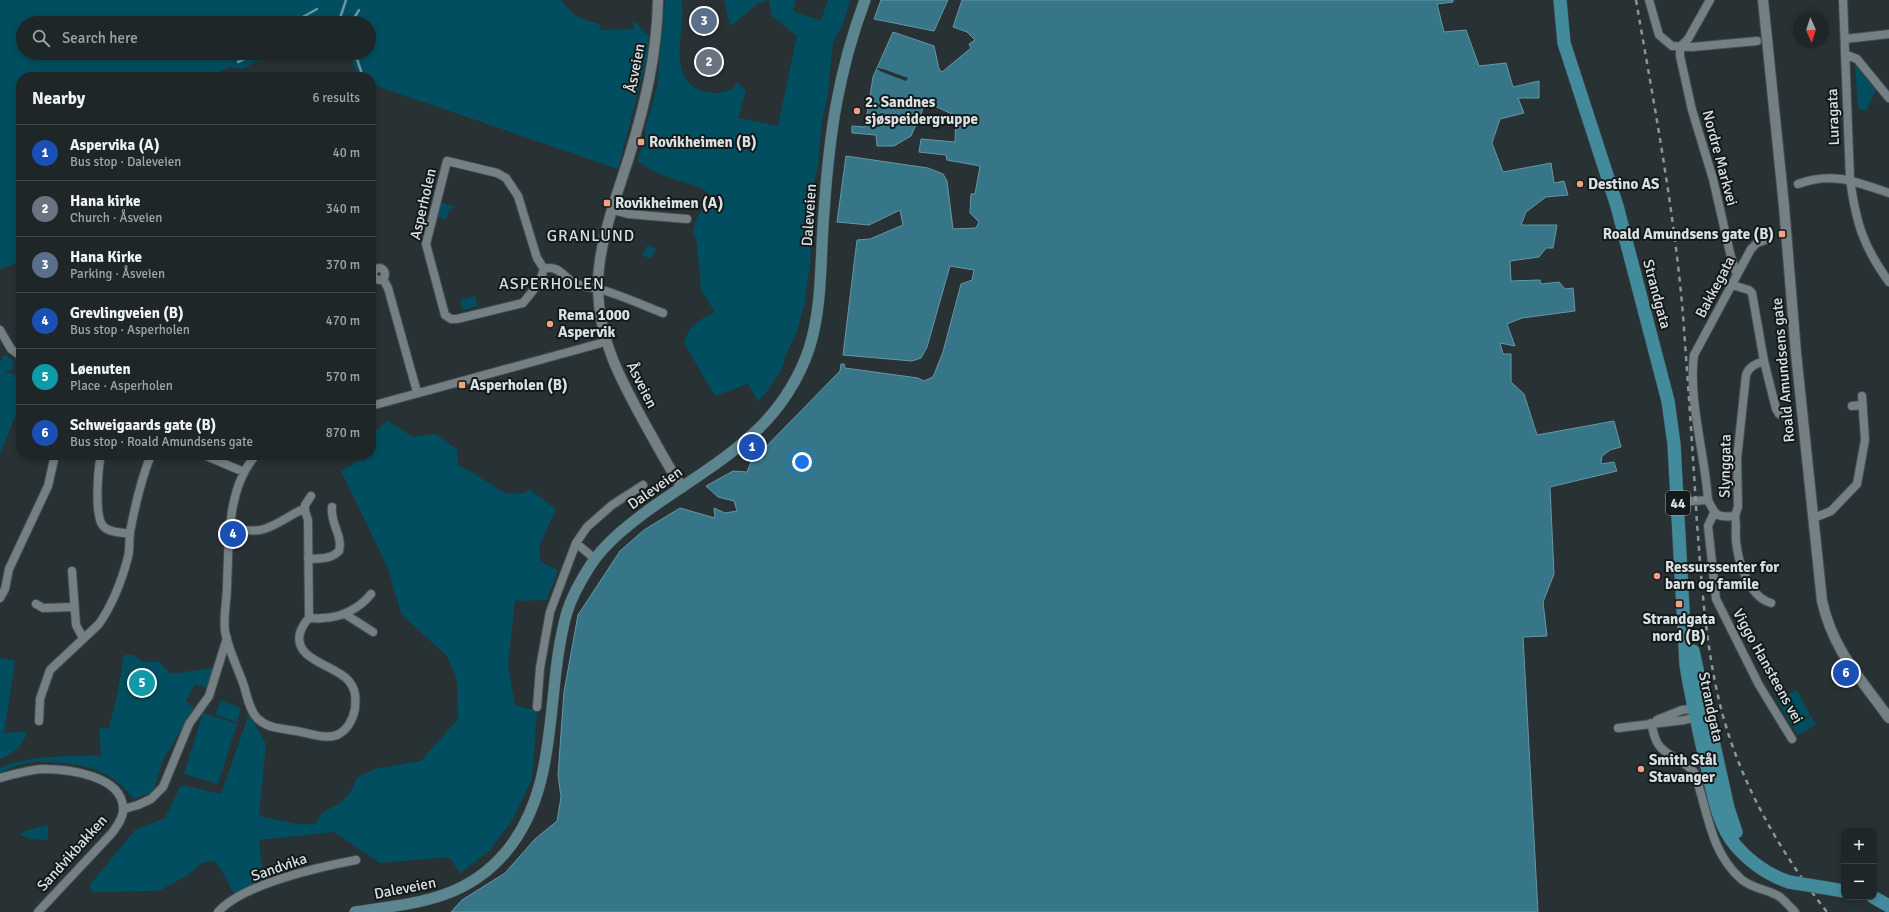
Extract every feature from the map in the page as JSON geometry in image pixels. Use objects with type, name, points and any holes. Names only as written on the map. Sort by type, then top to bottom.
[{"type":"main road","name":"Daleveien","points":[[355,912],[407,905],[446,895],[485,872],[504,854],[518,837],[531,811],[542,780],[556,671],[568,610],[578,588],[595,559],[624,528],[724,459],[762,427],[775,412],[792,386],[810,346],[817,312],[827,168],[834,111],[852,38],[865,0]]},
{"type":"main road","name":"Strandgata","points":[[1560,0],[1564,42],[1617,206],[1668,401],[1674,444],[1678,502],[1685,652],[1719,810],[1732,840],[1744,854],[1763,870],[1789,882],[1841,890]]},
{"type":"main road","points":[[1877,895],[1882,894],[1889,896]]},
{"type":"main road","points":[[1877,898],[1889,906]]},
{"type":"street","name":"Åsveien","points":[[658,0],[656,40],[649,82],[600,260],[598,288],[600,314],[605,342],[615,366],[668,466],[682,487]]},
{"type":"street","points":[[1649,0],[1659,35],[1672,46],[1680,47],[1757,41]]},
{"type":"street","points":[[1680,47],[1688,39],[1710,0]]},
{"type":"street","name":"Roald Amundsens gate","points":[[1764,0],[1819,585],[1824,613],[1831,634],[1849,664],[1889,718]]},
{"type":"street","name":"Luragata","points":[[1843,0],[1850,179],[1856,220],[1861,235],[1872,258],[1889,282]]},
{"type":"street","points":[[1845,39],[1889,34]]},
{"type":"street","name":"Nordre Markvei","points":[[1680,47],[1680,56],[1692,110],[1713,180],[1731,257],[1737,275]]},
{"type":"street","points":[[1845,54],[1857,59],[1889,98]]},
{"type":"street","name":"Asperholen","points":[[447,161],[496,173],[506,178],[518,196],[537,258],[544,269],[539,283],[523,303],[457,319],[448,318],[445,315],[426,244],[447,161]]},
{"type":"street","points":[[1798,184],[1814,179],[1850,179],[1888,191]]},
{"type":"street","points":[[613,210],[628,214],[687,219]]},
{"type":"street","name":"Bakkegata","points":[[1708,500],[1694,394],[1692,366],[1694,355],[1751,249],[1757,243],[1768,239]]},
{"type":"street","points":[[544,269],[555,268],[573,282],[586,287],[598,288],[663,312]]},
{"type":"street","points":[[383,279],[388,288],[417,392]]},
{"type":"street","points":[[1732,285],[1749,290],[1752,293],[1764,361],[1776,409],[1779,414],[1785,416]]},
{"type":"street","points":[[0,330],[11,349],[16,353]]},
{"type":"street","points":[[376,404],[417,392],[605,342]]},
{"type":"street","name":"Slynggata","points":[[1678,502],[1708,500],[1714,513],[1722,517],[1735,516],[1738,507],[1737,459],[1746,375],[1752,366],[1764,361]]},
{"type":"street","points":[[1812,516],[1819,516],[1831,511],[1857,484],[1865,440],[1862,400],[1852,406]]},
{"type":"street","points":[[0,598],[5,588],[9,569],[48,486],[54,460]]},
{"type":"street","points":[[100,460],[97,471],[100,518],[103,526],[112,531],[130,534]]},
{"type":"street","points":[[39,721],[40,699],[50,670],[99,624],[122,578],[129,555],[130,534],[144,470],[149,460]]},
{"type":"street","points":[[216,460],[244,472]]},
{"type":"street","points":[[252,460],[244,472],[236,494],[229,527],[225,631],[257,718],[269,727],[315,735],[333,736],[339,734],[351,721],[355,706],[355,693],[349,681],[304,653],[299,637],[304,623],[310,618],[322,618],[346,614],[349,610],[362,604],[371,594]]},
{"type":"street","name":"Daleveien","points":[[537,707],[541,662],[550,612],[576,543],[587,527],[612,505],[643,485]]},
{"type":"street","points":[[310,618],[308,520],[305,505],[311,496]]},
{"type":"street","points":[[308,559],[325,559],[332,557],[339,551],[340,537],[332,520],[332,507]]},
{"type":"street","points":[[229,527],[257,531],[277,525],[301,510],[305,511]]},
{"type":"street","name":"Viggo Hansteens vei","points":[[1714,513],[1708,526],[1716,599],[1759,685],[1792,739]]},
{"type":"street","points":[[1735,516],[1736,541],[1740,561],[1747,578],[1754,592],[1763,601],[1771,603]]},
{"type":"street","points":[[576,543],[595,559]]},
{"type":"street","points":[[72,571],[76,625],[83,638]]},
{"type":"street","points":[[36,604],[43,608],[74,607]]},
{"type":"street","points":[[346,614],[373,632]]},
{"type":"street","points":[[124,809],[152,799],[163,787],[189,724],[209,696],[222,659],[227,637]]},
{"type":"street","points":[[1618,728],[1651,723],[1682,710],[1698,712]]},
{"type":"street","points":[[1651,723],[1659,746],[1666,753],[1688,764],[1694,772],[1712,835],[1726,863],[1742,880],[1750,885],[1779,897],[1795,912]]},
{"type":"street","name":"Sandvikbakken","points":[[0,778],[21,772],[42,769],[82,774],[98,778],[112,786],[121,798],[124,809],[120,821],[112,833],[40,911]]},
{"type":"street","name":"Sandvika","points":[[218,912],[224,904],[235,898],[273,882],[304,872],[356,860]]},
{"type":"shaded area","points":[[0,0],[561,0],[574,14],[588,21],[600,24],[601,30],[634,29],[633,20],[649,36],[647,58],[618,169],[376,86],[376,72],[356,72],[353,60],[376,60],[376,16],[16,16],[16,60],[259,60],[243,69],[230,67],[218,72],[16,72],[16,264],[0,269]]},
{"type":"shaded area","points":[[665,0],[682,0],[680,61],[682,70],[691,85],[705,92],[717,93],[733,89],[737,82],[746,91],[738,118],[778,126],[797,36],[772,16],[769,0],[796,0],[793,11],[821,21],[828,0],[850,0],[843,24],[833,43],[827,101],[822,119],[818,166],[813,186],[810,264],[804,306],[796,334],[787,352],[781,370],[768,390],[758,401],[748,384],[715,396],[684,343],[689,331],[696,323],[715,312],[701,290],[697,244],[693,232],[697,218],[710,194],[699,187],[659,174],[637,161],[645,139],[646,125],[657,88]]},
{"type":"shaded area","points":[[724,0],[769,0],[757,4],[732,25],[730,25]]},
{"type":"shaded area","points":[[881,0],[948,0],[934,31],[874,19]]},
{"type":"shaded area","points":[[962,0],[1453,0],[1453,2],[1437,4],[1444,32],[1466,30],[1479,66],[1506,63],[1513,87],[1539,81],[1539,98],[1518,98],[1524,113],[1500,119],[1492,143],[1503,172],[1551,163],[1554,183],[1564,181],[1568,195],[1546,197],[1526,212],[1521,225],[1557,225],[1553,248],[1546,248],[1539,257],[1510,261],[1511,281],[1540,280],[1541,284],[1559,282],[1565,289],[1573,288],[1575,311],[1522,318],[1507,324],[1515,346],[1500,343],[1503,354],[1511,354],[1511,382],[1524,394],[1537,435],[1614,421],[1621,447],[1610,450],[1602,456],[1601,464],[1614,462],[1617,471],[1550,487],[1554,574],[1543,602],[1547,636],[1523,637],[1538,912],[451,912],[462,900],[505,873],[535,839],[557,821],[561,797],[558,775],[564,692],[578,615],[620,551],[644,530],[680,508],[715,518],[714,508],[725,513],[737,511],[734,501],[718,497],[706,486],[733,471],[747,472],[751,462],[840,371],[841,364],[844,364],[845,368],[918,378],[924,381],[933,377],[943,352],[961,284],[972,280],[974,270],[950,266],[927,347],[921,358],[912,361],[843,355],[857,240],[870,239],[903,225],[900,210],[869,225],[837,222],[846,156],[928,168],[943,174],[947,181],[953,229],[976,228],[979,222],[970,213],[971,194],[975,194],[980,166],[947,160],[946,155],[919,152],[921,139],[955,142],[956,116],[926,102],[911,136],[894,146],[877,146],[876,135],[852,133],[852,126],[865,127],[873,77],[893,32],[934,46],[939,69],[942,72],[971,48],[969,44],[975,40],[967,32],[953,27]]},
{"type":"shaded area","points":[[1855,65],[1876,90],[1866,111],[1858,108]]},
{"type":"shaded area","points":[[440,202],[455,207],[449,211],[446,219],[437,217]]},
{"type":"shaded area","points":[[648,245],[656,249],[651,259],[642,255]]},
{"type":"shaded area","points":[[475,296],[478,306],[463,310],[460,300]]},
{"type":"shaded area","points":[[7,355],[13,361],[14,369],[5,371],[16,376],[16,414],[0,454],[0,363],[2,357]]},
{"type":"shaded area","points":[[388,421],[413,437],[435,434],[457,449],[458,465],[505,493],[523,494],[529,489],[556,509],[539,547],[541,562],[558,570],[547,600],[515,601],[508,665],[515,705],[537,711],[532,779],[512,821],[489,851],[460,873],[449,857],[380,863],[334,832],[259,840],[264,882],[234,895],[224,874],[215,862],[211,861],[202,863],[188,875],[161,890],[93,892],[89,886],[135,830],[165,818],[181,785],[221,794],[249,714],[266,744],[259,816],[298,824],[315,824],[322,813],[342,802],[351,791],[357,778],[375,769],[421,761],[458,719],[457,679],[447,656],[402,615],[387,566],[341,471],[360,460],[376,460],[376,429]]},
{"type":"shaded area","points":[[124,655],[133,655],[143,662],[159,662],[171,674],[213,668],[207,688],[195,684],[186,701],[194,708],[163,760],[153,792],[134,799],[111,777],[94,769],[63,763],[28,763],[0,773],[0,768],[24,760],[49,757],[101,755],[99,728],[109,728],[118,691]]},
{"type":"shaded area","points":[[0,658],[15,661],[4,733],[27,732],[23,741],[17,748],[10,754],[0,759]]},
{"type":"shaded area","points":[[1797,690],[1810,715],[1791,725],[1777,700]]},
{"type":"shaded area","points":[[221,700],[241,708],[237,722],[215,715]]},
{"type":"shaded area","points":[[203,713],[237,724],[218,784],[184,774]]},
{"type":"shaded area","points":[[1811,716],[1816,725],[1797,735],[1793,726]]},
{"type":"shaded area","points":[[48,825],[48,840],[31,839],[20,835],[25,831]]},
{"type":"pier","points":[[877,68],[908,78],[906,81],[882,72]]},
{"type":"waterway","points":[[341,16],[346,0]]},
{"type":"waterway","points":[[304,16],[317,9]]},
{"type":"waterway","points":[[355,16],[359,10]]},
{"type":"waterway","points":[[238,62],[242,60]]},
{"type":"waterway","points":[[357,60],[361,72]]},
{"type":"railway","points":[[1636,0],[1663,157],[1679,275],[1703,596],[1712,668],[1717,692],[1731,743],[1741,769],[1765,819],[1794,867],[1827,912]]},
{"type":"place","name":"Hana Kirke","points":[[704,21]]},
{"type":"place","name":"Hana kirke","points":[[709,62]]},
{"type":"place","name":"2. Sandnes sjøspeidergruppe","points":[[857,111]]},
{"type":"place","name":"Rovikheimen (B)","points":[[641,142]]},
{"type":"place","name":"Destino AS","points":[[1580,184]]},
{"type":"place","name":"Rovikheimen (A)","points":[[607,203]]},
{"type":"place","name":"Roald Amundsens gate (B)","points":[[1782,234]]},
{"type":"place","name":"Rema 1000 Aspervik","points":[[550,324]]},
{"type":"place","name":"Asperholen (B)","points":[[462,385]]},
{"type":"place","name":"Aspervika (A)","points":[[752,447]]},
{"type":"place","name":"Grevlingveien (B)","points":[[233,534]]},
{"type":"place","name":"Ressurssenter for barn og famile","points":[[1657,576]]},
{"type":"place","name":"Strandgata nord (B)","points":[[1679,604]]},
{"type":"place","name":"Schweigaards gate (B)","points":[[1846,673]]},
{"type":"place","name":"Løenuten","points":[[142,683]]},
{"type":"place","name":"Smith Stål Stavanger","points":[[1641,769]]},
{"type":"district","name":"GRANLUND","points":[[591,235]]},
{"type":"district","name":"ASPERHOLEN","points":[[552,283]]}]
